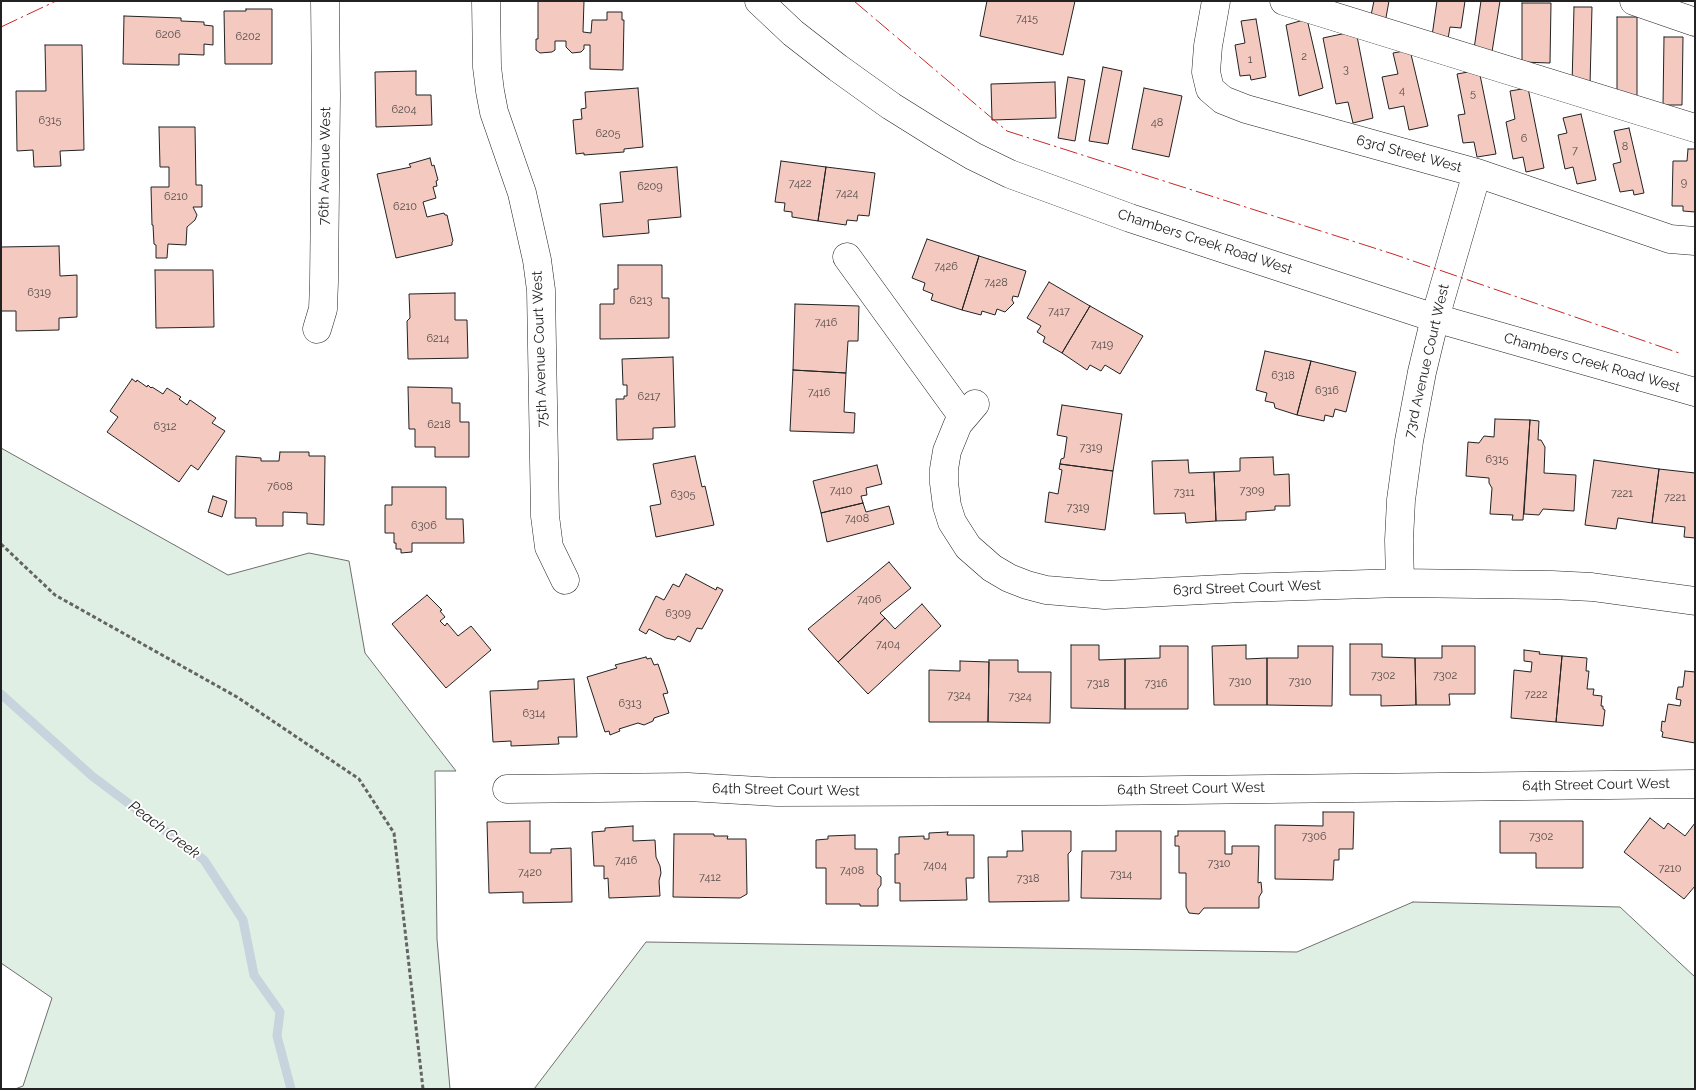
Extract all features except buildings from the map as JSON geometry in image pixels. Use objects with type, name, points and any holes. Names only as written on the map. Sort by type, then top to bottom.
[{"type":"street","name":"76th Avenue West","points":[[316,329],[323,309],[324,282],[325,1]]},
{"type":"street","name":"75th Avenue Court West","points":[[486,1],[487,67],[494,112],[522,193],[537,260],[541,290],[545,516],[550,547],[565,580]]},
{"type":"street","name":"Chambers Creek Road West","points":[[759,1],[794,33],[838,68],[891,106],[939,136],[1010,174],[1130,218],[1435,318],[1695,392]]},
{"type":"street","name":"63rd Street West","points":[[1216,1],[1208,46],[1206,72],[1210,89],[1223,100],[1246,109],[1477,172],[1670,239],[1695,241]]},
{"type":"street","points":[[1284,1],[1695,128]]},
{"type":"street","points":[[1634,1],[1695,22]]},
{"type":"street","name":"73rd Avenue Court West","points":[[1400,583],[1399,540],[1401,508],[1409,441],[1422,372],[1435,318],[1477,172]]},
{"type":"street","name":"63rd Street Court West","points":[[847,257],[969,410],[958,424],[947,451],[944,469],[947,506],[952,522],[968,547],[992,568],[1009,578],[1046,590],[1105,595],[1400,583],[1592,587],[1695,600]]},
{"type":"street","name":"64th Street Court West","points":[[507,789],[688,787],[797,792],[1695,784]]},
{"type":"path","points":[[1,544],[55,595],[237,697],[359,778],[394,833],[423,1089]]},
{"type":"green space","points":[[1,448],[228,575],[309,553],[349,561],[365,653],[456,771],[435,771],[437,939],[450,1089],[15,1089],[23,1086],[52,998],[1,963]]},
{"type":"green space","points":[[1413,902],[1620,907],[1695,977],[1695,1089],[534,1089],[646,942],[1297,952]]},
{"type":"waterway","name":"Peach Creek","points":[[1,694],[92,776],[204,860],[243,920],[254,975],[280,1012],[277,1036],[291,1089]]},
{"type":"power","points":[[1,27],[56,1]]},
{"type":"power","points":[[854,1],[1007,131],[1393,254],[1682,354]]}]
